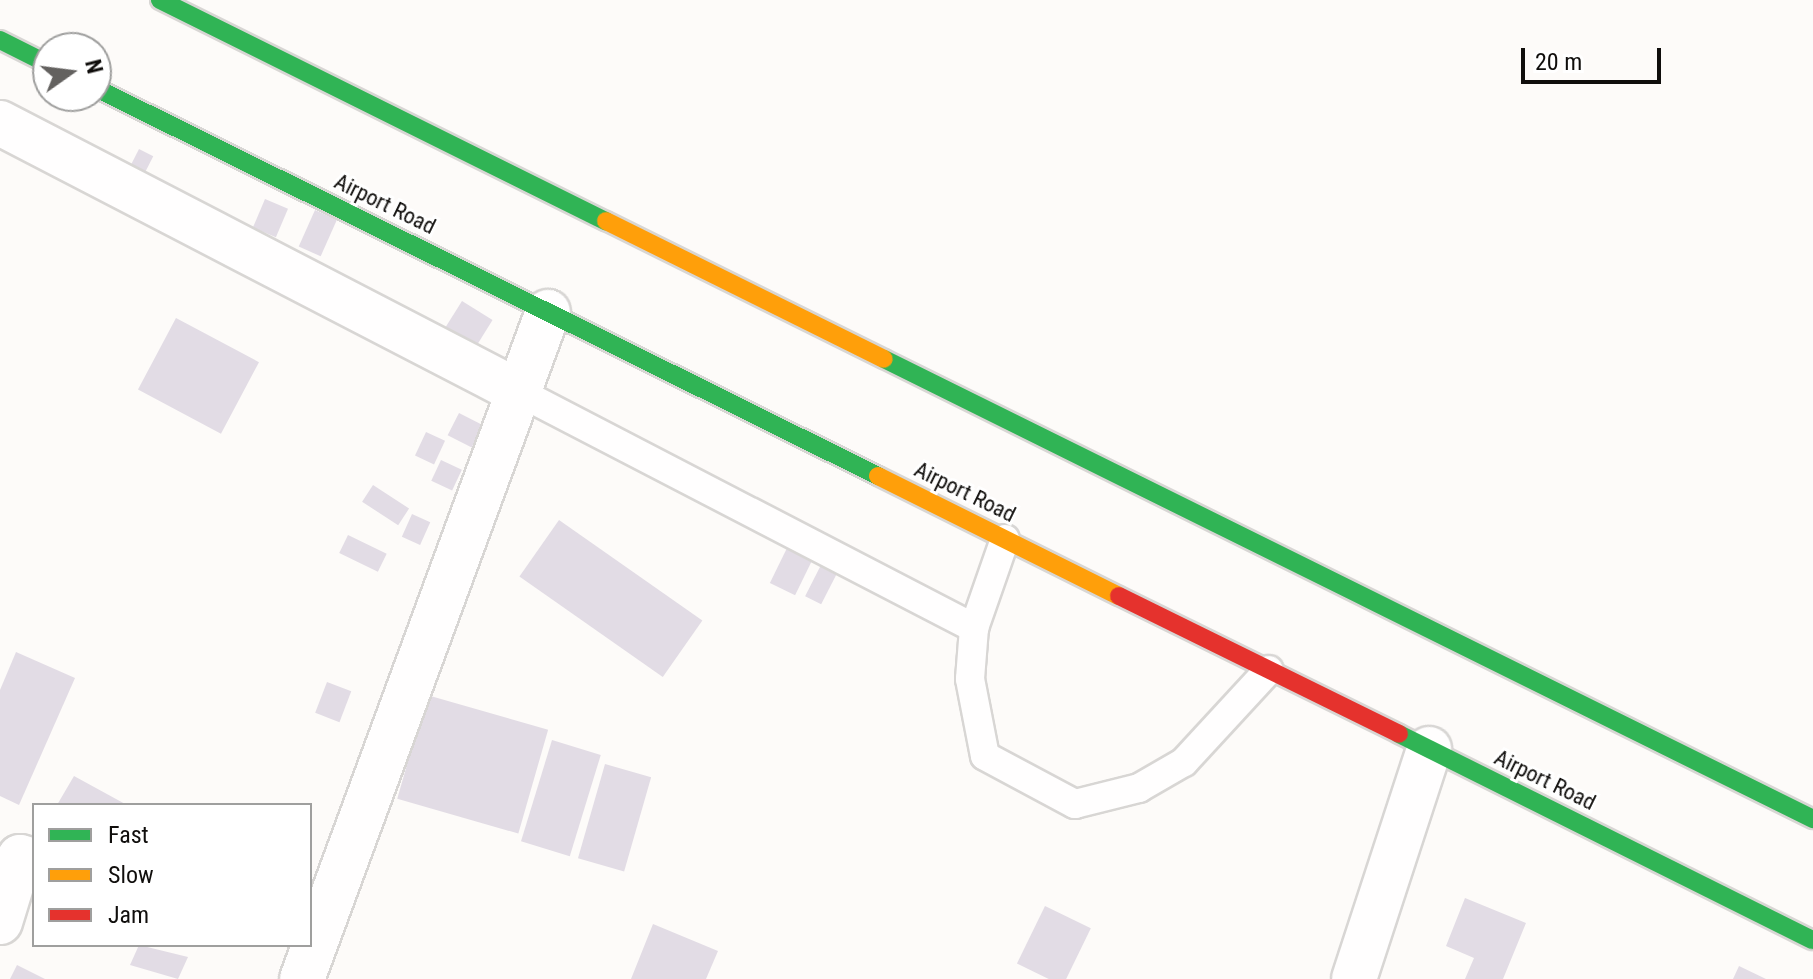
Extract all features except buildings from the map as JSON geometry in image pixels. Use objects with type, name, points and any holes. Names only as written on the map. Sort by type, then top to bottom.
[{"type":"highway","points":[[160,0],[1813,819]]},
{"type":"highway","points":[[0,40],[32,56]]},
{"type":"highway","name":"Airport Road","points":[[112,96],[1813,940]]},
{"type":"street","points":[[0,123],[519,392]]},
{"type":"street","points":[[314,935],[548,312]]},
{"type":"street","points":[[1354,979],[1429,749]]},
{"type":"street","points":[[0,922],[20,857],[32,860]]},
{"type":"street","points":[[302,979],[311,947]]},
{"type":"lane","points":[[519,392],[974,628]]},
{"type":"lane","points":[[1005,539],[974,628],[970,679],[985,756],[1075,804],[1139,788],[1184,762],[1269,670]]},
{"type":"traffic: fast","points":[[160,0],[606,221]]},
{"type":"traffic: fast","points":[[0,40],[32,56]]},
{"type":"traffic: fast","points":[[112,96],[878,476]]},
{"type":"traffic: fast","points":[[884,359],[1813,819]]},
{"type":"traffic: fast","points":[[1399,734],[1813,940]]},
{"type":"traffic: slow","points":[[606,221],[884,359]]},
{"type":"traffic: slow","points":[[878,476],[1119,596]]},
{"type":"traffic: jam","points":[[1119,596],[1399,734]]}]
